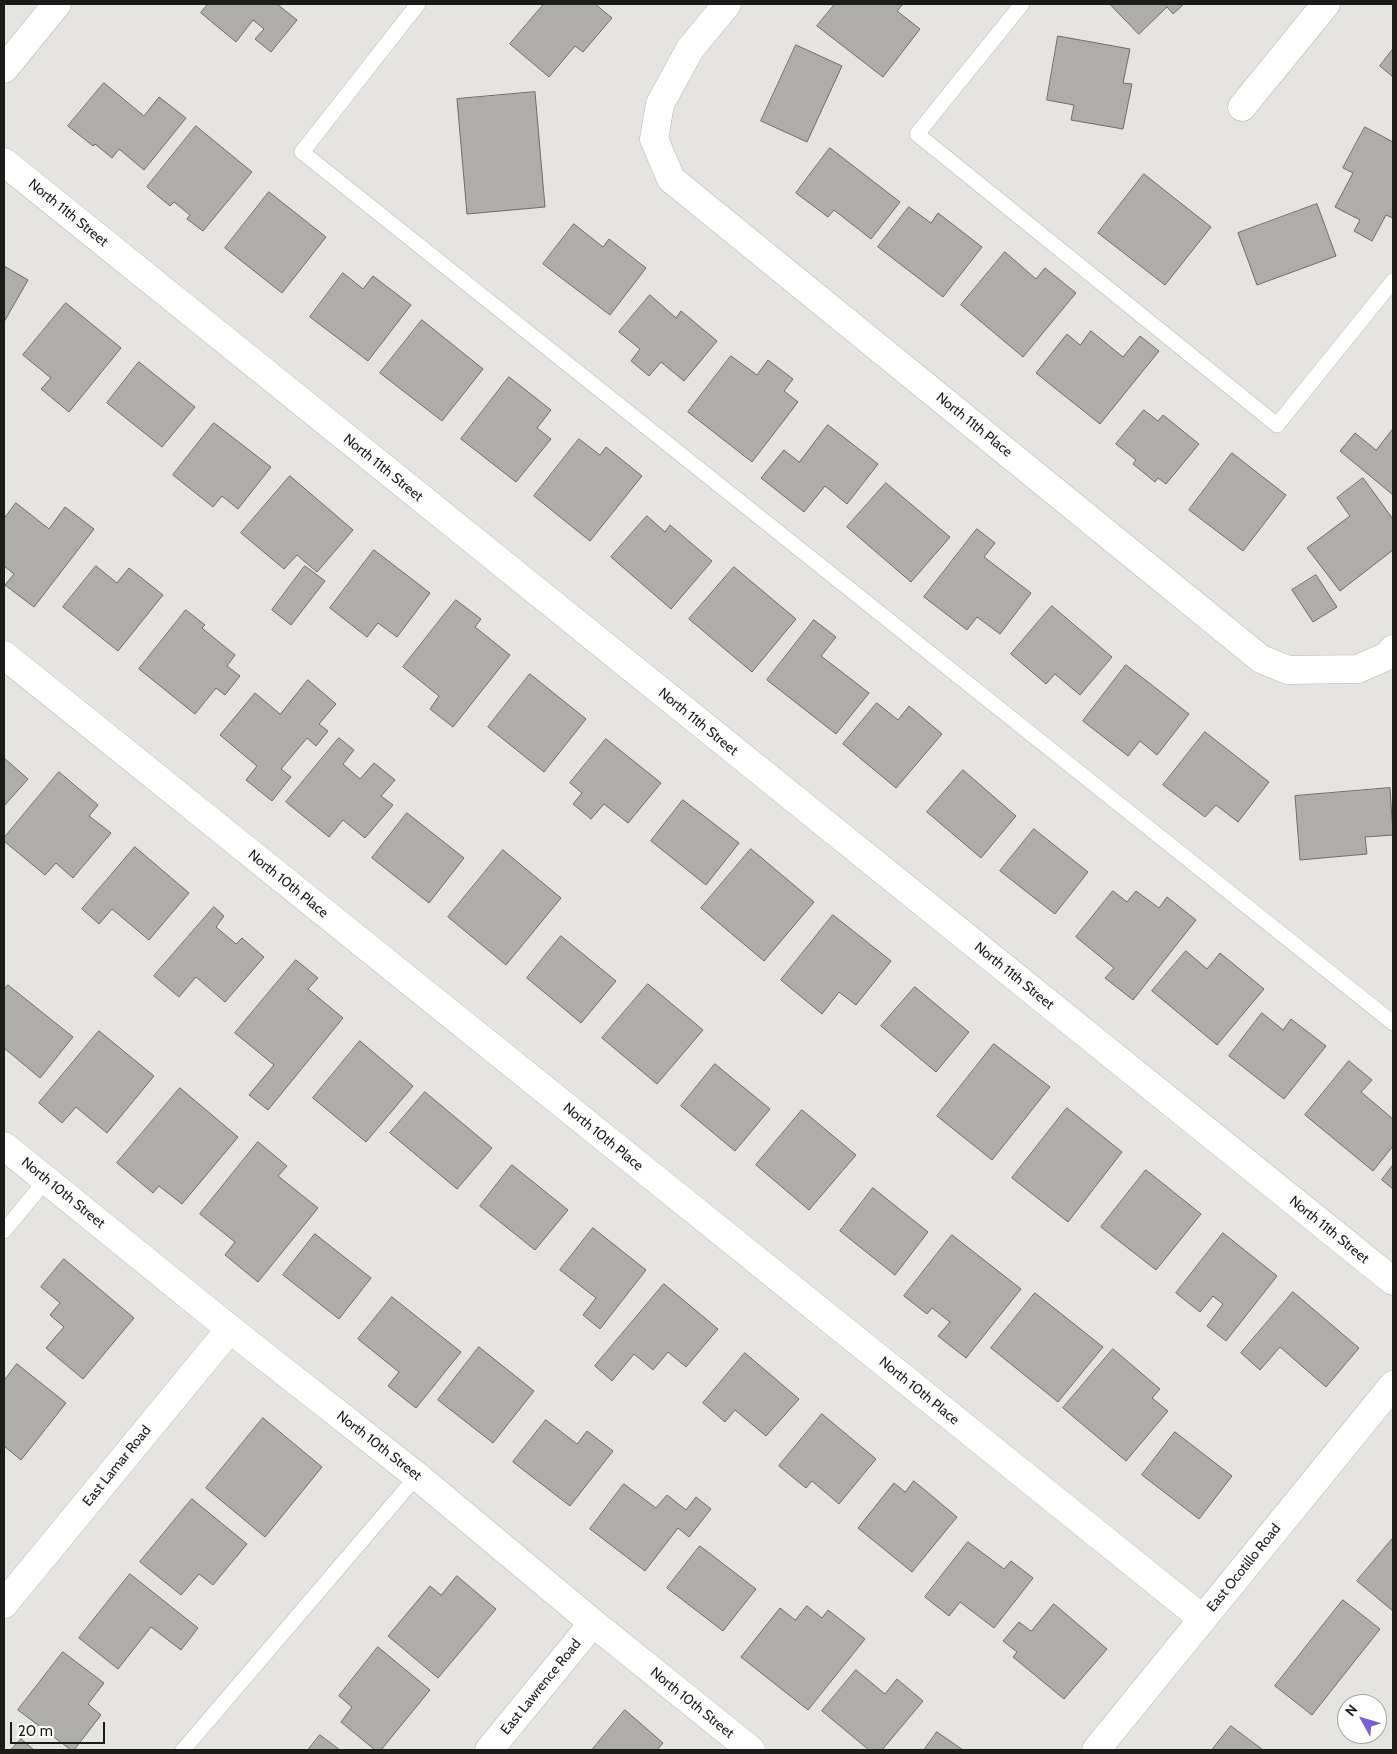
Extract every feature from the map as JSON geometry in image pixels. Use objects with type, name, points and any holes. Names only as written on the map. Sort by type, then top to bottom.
[{"type":"street","points":[[4,70],[57,4]]},
{"type":"street","name":"North 11th Place","points":[[727,4],[690,49],[660,104],[654,139],[670,179],[1261,659],[1288,670],[1358,669],[1387,656],[1393,649]]},
{"type":"street","points":[[1242,107],[1326,4]]},
{"type":"street","name":"North 11th Street","points":[[4,162],[1393,1281]]},
{"type":"street","name":"North 10th Place","points":[[4,655],[1203,1620]]},
{"type":"street","name":"North 10th Street","points":[[4,1146],[230,1329],[417,1476],[751,1750]]},
{"type":"street","name":"East Lamar Road","points":[[4,1604],[230,1329]]},
{"type":"street","name":"East Ocotillo Road","points":[[1096,1750],[1393,1385]]},
{"type":"street","name":"East Lawrence Road","points":[[489,1750],[594,1623]]},
{"type":"lane","points":[[418,4],[302,152],[1393,1023]]},
{"type":"lane","points":[[1022,4],[916,134],[1277,425],[1393,282]]},
{"type":"lane","points":[[4,1231],[46,1180]]},
{"type":"lane","points":[[183,1750],[417,1476]]},
{"type":"building","points":[[208,4],[277,4],[297,20],[271,52],[255,39],[264,29],[253,20],[236,42],[201,13]]},
{"type":"building","points":[[544,4],[595,4],[612,18],[583,52],[575,46],[549,77],[510,44]]},
{"type":"building","points":[[835,4],[903,4],[897,11],[920,29],[883,77],[817,26]]},
{"type":"building","points":[[1110,4],[1184,4],[1173,14],[1167,7],[1139,34]]},
{"type":"building","points":[[1058,36],[1130,49],[1123,83],[1132,84],[1123,129],[1071,120],[1074,105],[1047,100]]},
{"type":"building","points":[[796,45],[842,66],[807,142],[761,121]]},
{"type":"building","points":[[1393,49],[1393,77],[1380,66]]},
{"type":"building","points":[[104,83],[144,116],[159,97],[186,118],[144,170],[119,149],[112,158],[68,126]]},
{"type":"building","points":[[535,92],[545,207],[467,214],[457,99]]},
{"type":"building","points":[[196,126],[252,172],[203,231],[187,219],[190,215],[174,202],[170,206],[147,187]]},
{"type":"building","points":[[1365,127],[1393,142],[1393,218],[1386,215],[1372,241],[1354,231],[1360,220],[1335,207],[1353,173],[1343,168]]},
{"type":"building","points":[[830,148],[900,202],[871,239],[834,210],[828,217],[796,193]]},
{"type":"building","points":[[1144,174],[1211,227],[1165,285],[1098,233]]},
{"type":"building","points":[[269,192],[326,237],[282,293],[225,248]]},
{"type":"building","points":[[1317,204],[1336,256],[1257,285],[1238,233]]},
{"type":"building","points":[[909,207],[931,223],[938,213],[982,247],[943,297],[878,247]]},
{"type":"building","points":[[574,224],[603,247],[609,239],[646,268],[610,315],[543,264]]},
{"type":"building","points":[[1005,252],[1036,279],[1045,268],[1076,293],[1023,357],[961,305]]},
{"type":"building","points":[[4,266],[28,280],[4,322]]},
{"type":"building","points":[[343,273],[363,289],[373,276],[411,305],[368,361],[310,317]]},
{"type":"building","points":[[650,295],[676,318],[681,311],[717,341],[684,381],[661,362],[649,376],[631,361],[640,349],[619,332]]},
{"type":"building","points":[[66,303],[121,348],[69,412],[41,389],[51,378],[23,355]]},
{"type":"building","points":[[422,320],[483,369],[442,421],[380,373]]},
{"type":"building","points":[[1091,331],[1123,357],[1140,336],[1159,351],[1100,424],[1036,373],[1067,334],[1080,345]]},
{"type":"building","points":[[731,356],[757,375],[768,360],[793,379],[784,391],[798,402],[752,462],[688,412]]},
{"type":"building","points":[[139,362],[195,407],[162,447],[107,403]]},
{"type":"building","points":[[509,377],[551,410],[537,428],[551,439],[516,482],[461,439]]},
{"type":"building","points":[[1144,410],[1158,421],[1163,415],[1199,444],[1166,484],[1158,478],[1155,482],[1133,464],[1136,460],[1116,444]]},
{"type":"building","points":[[214,423],[271,467],[238,509],[222,496],[213,507],[173,475]]},
{"type":"building","points":[[828,425],[878,464],[847,504],[825,486],[804,512],[761,478],[784,450],[799,462]]},
{"type":"building","points":[[1393,429],[1393,495],[1340,451],[1355,433],[1376,450]]},
{"type":"building","points":[[579,439],[600,455],[606,447],[642,476],[590,541],[534,496]]},
{"type":"building","points":[[1232,453],[1286,495],[1243,551],[1189,510]]},
{"type":"building","points":[[290,476],[353,530],[317,572],[297,555],[284,569],[241,533]]},
{"type":"building","points":[[1363,478],[1393,519],[1393,550],[1340,591],[1307,548],[1350,516],[1337,498]]},
{"type":"building","points":[[886,483],[950,537],[911,582],[847,527]]},
{"type":"building","points":[[16,503],[49,529],[65,507],[94,529],[34,607],[5,585],[14,574],[4,566],[4,519]]},
{"type":"building","points":[[647,516],[665,532],[670,525],[712,561],[671,609],[611,557]]},
{"type":"building","points":[[977,529],[995,543],[984,557],[1031,593],[1000,634],[977,617],[967,630],[924,597]]},
{"type":"building","points":[[374,550],[430,593],[397,637],[378,623],[367,637],[330,608]]},
{"type":"building","points":[[96,566],[117,583],[129,568],[163,595],[118,651],[63,607]]},
{"type":"building","points":[[305,566],[325,581],[291,625],[272,610]]},
{"type":"building","points":[[734,567],[796,619],[752,672],[689,619]]},
{"type":"building","points":[[1316,575],[1337,607],[1313,622],[1292,590]]},
{"type":"building","points":[[456,600],[481,619],[475,627],[510,655],[453,727],[430,709],[439,696],[403,667]]},
{"type":"building","points":[[1052,606],[1112,657],[1080,695],[1055,674],[1046,684],[1011,654]]},
{"type":"building","points":[[186,610],[205,625],[202,628],[235,655],[227,666],[240,676],[225,695],[216,688],[195,714],[139,669]]},
{"type":"building","points":[[814,620],[836,637],[821,656],[869,693],[836,734],[767,680]]},
{"type":"building","points":[[1126,665],[1189,714],[1157,755],[1140,741],[1128,756],[1083,721]]},
{"type":"building","points":[[530,674],[586,719],[544,772],[488,727]]},
{"type":"building","points":[[308,680],[336,704],[319,724],[328,731],[316,746],[307,738],[281,769],[291,777],[272,801],[246,780],[257,766],[220,735],[255,693],[280,714]]},
{"type":"building","points":[[877,703],[898,720],[909,706],[942,734],[896,788],[843,744]]},
{"type":"building","points":[[1205,732],[1269,782],[1238,822],[1216,805],[1205,817],[1163,785]]},
{"type":"building","points":[[339,738],[354,750],[343,764],[360,779],[374,763],[395,780],[381,796],[393,805],[365,838],[343,820],[329,837],[286,802]]},
{"type":"building","points":[[606,739],[661,783],[628,823],[604,804],[591,819],[573,804],[582,793],[570,783]]},
{"type":"building","points":[[4,758],[28,779],[4,806]]},
{"type":"building","points":[[963,770],[1016,816],[981,858],[927,812]]},
{"type":"building","points":[[59,772],[98,805],[89,816],[111,833],[73,878],[56,863],[45,875],[4,841],[4,838]]},
{"type":"building","points":[[1390,788],[1393,835],[1365,837],[1367,854],[1300,860],[1295,796]]},
{"type":"building","points":[[683,800],[739,843],[706,885],[651,841]]},
{"type":"building","points":[[407,813],[464,858],[429,903],[372,858]]},
{"type":"building","points":[[1034,829],[1088,872],[1055,914],[1000,871]]},
{"type":"building","points":[[135,847],[189,893],[149,940],[112,909],[99,924],[82,909]]},
{"type":"building","points":[[751,849],[814,902],[764,961],[701,908]]},
{"type":"building","points":[[503,850],[561,898],[506,965],[448,917]]},
{"type":"building","points":[[1113,891],[1127,902],[1136,891],[1159,908],[1167,897],[1196,920],[1133,1000],[1105,978],[1114,968],[1076,937]]},
{"type":"building","points":[[214,907],[224,916],[216,927],[236,944],[242,938],[264,957],[225,1002],[196,977],[179,997],[154,976]]},
{"type":"building","points":[[833,915],[891,961],[856,1005],[839,992],[822,1014],[781,980]]},
{"type":"building","points":[[561,936],[616,981],[581,1023],[527,978]]},
{"type":"building","points":[[1186,951],[1207,969],[1220,953],[1264,989],[1217,1045],[1152,991]]},
{"type":"building","points":[[296,960],[318,978],[308,989],[343,1018],[268,1110],[249,1095],[274,1065],[235,1033]]},
{"type":"building","points":[[648,984],[703,1030],[657,1084],[602,1038]]},
{"type":"building","points":[[8,985],[73,1037],[40,1078],[4,1048],[4,990]]},
{"type":"building","points":[[915,987],[969,1032],[936,1072],[881,1026]]},
{"type":"building","points":[[1262,1013],[1283,1030],[1291,1019],[1326,1046],[1284,1099],[1229,1056]]},
{"type":"building","points":[[99,1031],[154,1076],[107,1133],[76,1107],[62,1123],[39,1103]]},
{"type":"building","points":[[360,1041],[413,1086],[366,1142],[313,1098]]},
{"type":"building","points":[[994,1044],[1050,1087],[992,1160],[937,1116]]},
{"type":"building","points":[[1349,1061],[1372,1080],[1361,1092],[1393,1119],[1393,1146],[1373,1171],[1305,1115]]},
{"type":"building","points":[[715,1064],[770,1109],[735,1151],[681,1106]]},
{"type":"building","points":[[180,1088],[238,1137],[182,1204],[159,1186],[153,1193],[117,1163]]},
{"type":"building","points":[[425,1092],[492,1148],[457,1189],[390,1133]]},
{"type":"building","points":[[1067,1108],[1122,1152],[1068,1222],[1012,1178]]},
{"type":"building","points":[[802,1110],[856,1155],[809,1210],[756,1165]]},
{"type":"building","points":[[258,1142],[287,1166],[278,1176],[318,1208],[258,1282],[225,1255],[235,1242],[200,1214]]},
{"type":"building","points":[[512,1165],[568,1210],[535,1250],[480,1206]]},
{"type":"building","points":[[1393,1165],[1393,1189],[1382,1180]]},
{"type":"building","points":[[1146,1170],[1201,1214],[1156,1270],[1101,1227]]},
{"type":"building","points":[[873,1188],[928,1232],[895,1275],[840,1231]]},
{"type":"building","points":[[593,1228],[646,1270],[600,1329],[583,1315],[596,1298],[560,1270]]},
{"type":"building","points":[[1223,1233],[1277,1276],[1226,1341],[1207,1326],[1223,1304],[1213,1296],[1200,1312],[1176,1293]]},
{"type":"building","points":[[315,1234],[371,1278],[339,1319],[283,1275]]},
{"type":"building","points":[[952,1235],[1021,1289],[966,1358],[938,1336],[950,1322],[932,1308],[927,1314],[904,1296]]},
{"type":"building","points":[[64,1259],[134,1318],[83,1379],[46,1348],[64,1327],[50,1315],[60,1303],[41,1287]]},
{"type":"building","points":[[664,1284],[718,1329],[686,1367],[668,1352],[653,1370],[634,1354],[612,1381],[595,1366]]},
{"type":"building","points":[[1293,1292],[1359,1348],[1326,1387],[1280,1347],[1260,1370],[1241,1353]]},
{"type":"building","points":[[1035,1293],[1103,1347],[1058,1402],[991,1348]]},
{"type":"building","points":[[392,1297],[461,1352],[416,1408],[388,1386],[399,1372],[358,1339]]},
{"type":"building","points":[[479,1347],[534,1391],[493,1443],[438,1400]]},
{"type":"building","points":[[1113,1349],[1160,1389],[1152,1398],[1168,1411],[1126,1461],[1063,1408]]},
{"type":"building","points":[[745,1353],[799,1399],[766,1436],[735,1410],[725,1422],[703,1403]]},
{"type":"building","points":[[17,1364],[66,1403],[21,1460],[4,1446],[4,1381]]},
{"type":"building","points":[[822,1414],[876,1459],[839,1504],[812,1481],[806,1488],[779,1466]]},
{"type":"building","points":[[263,1418],[322,1467],[265,1537],[206,1488]]},
{"type":"building","points":[[546,1420],[577,1444],[587,1431],[613,1451],[570,1506],[513,1462]]},
{"type":"building","points":[[1175,1432],[1232,1476],[1199,1519],[1142,1475]]},
{"type":"building","points":[[914,1481],[957,1517],[912,1572],[858,1528],[894,1483],[905,1492]]},
{"type":"building","points":[[624,1484],[656,1508],[667,1495],[686,1510],[696,1497],[711,1509],[689,1537],[678,1528],[645,1571],[590,1529]]},
{"type":"building","points":[[192,1499],[247,1544],[213,1585],[199,1574],[181,1595],[140,1562]]},
{"type":"building","points":[[1393,1538],[1393,1611],[1357,1581]]},
{"type":"building","points":[[968,1542],[1004,1569],[1011,1561],[1033,1578],[994,1628],[960,1602],[949,1616],[925,1597]]},
{"type":"building","points":[[700,1546],[756,1589],[723,1631],[667,1588]]},
{"type":"building","points":[[130,1574],[198,1628],[181,1650],[151,1627],[118,1669],[79,1638]]},
{"type":"building","points":[[457,1576],[496,1609],[438,1678],[388,1636],[430,1586],[441,1595]]},
{"type":"building","points":[[1343,1600],[1380,1629],[1312,1715],[1275,1686]]},
{"type":"building","points":[[1054,1604],[1107,1649],[1064,1699],[1013,1657],[1017,1652],[1003,1641],[1019,1622],[1031,1631]]},
{"type":"building","points":[[807,1606],[822,1618],[828,1610],[865,1639],[808,1710],[741,1657],[780,1608],[795,1620]]},
{"type":"building","points":[[378,1647],[430,1690],[381,1750],[375,1750],[341,1722],[352,1707],[339,1696]]},
{"type":"building","points":[[63,1652],[104,1683],[88,1704],[101,1715],[74,1750],[71,1750],[18,1710]]},
{"type":"building","points":[[856,1670],[885,1694],[897,1679],[923,1701],[882,1750],[869,1750],[822,1711]]},
{"type":"building","points":[[625,1710],[663,1743],[657,1750],[592,1750]]},
{"type":"building","points":[[1231,1726],[1263,1750],[1212,1750]]},
{"type":"building","points":[[937,1732],[963,1750],[924,1750]]},
{"type":"building","points":[[320,1735],[340,1750],[308,1750]]},
{"type":"building","points":[[21,1739],[34,1750],[11,1750]]}]
